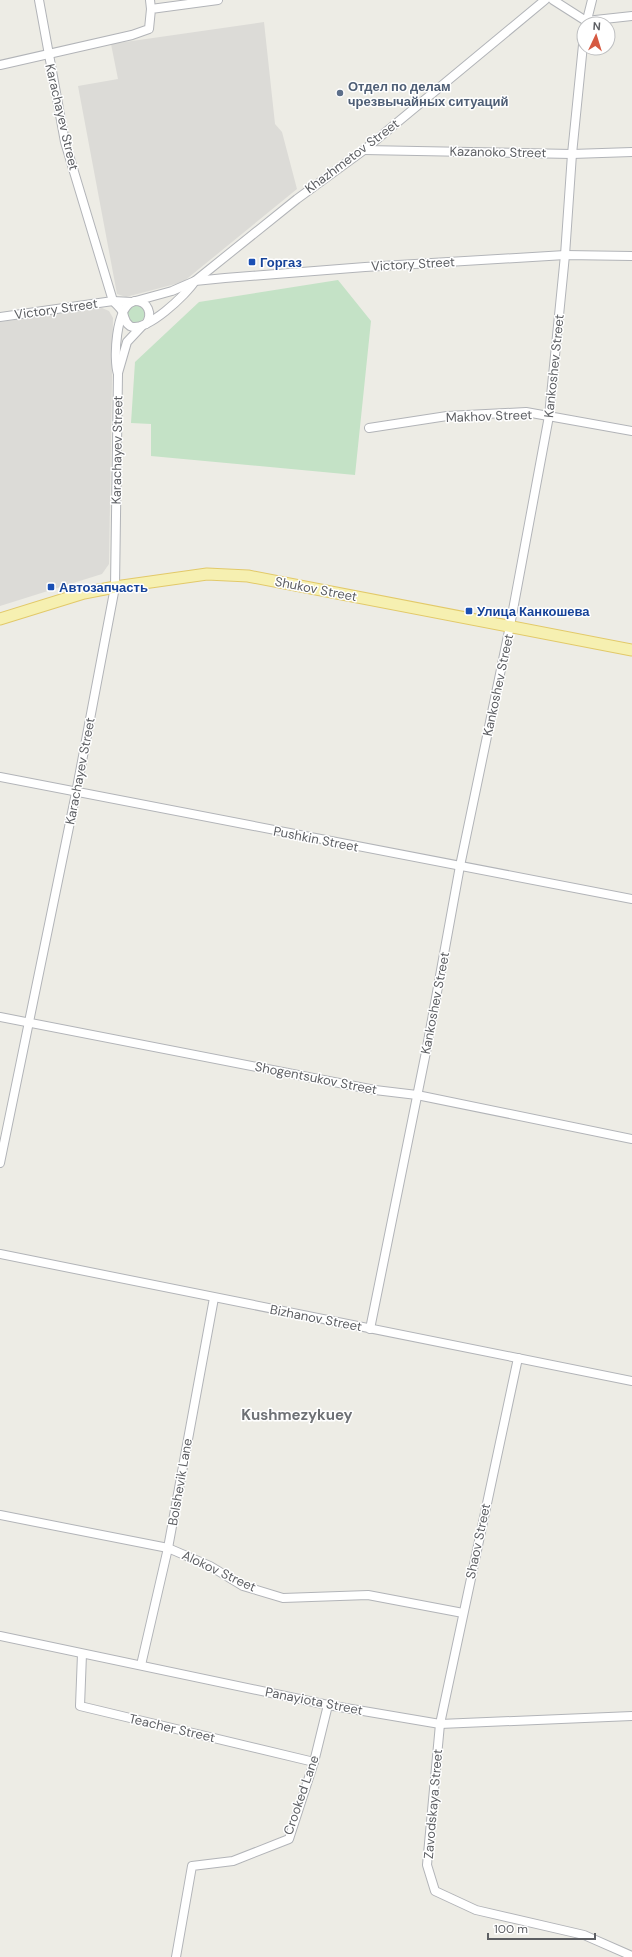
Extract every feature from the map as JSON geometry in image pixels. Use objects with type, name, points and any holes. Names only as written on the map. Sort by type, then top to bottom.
[{"type":"main road","name":"Shukov Street","points":[[0,619],[84,593],[115,587],[207,574],[248,576],[632,650]]},
{"type":"street","name":"Karachayev Street","points":[[39,0],[65,142],[112,301]]},
{"type":"street","points":[[0,65],[132,35],[149,29],[151,9],[150,0]]},
{"type":"street","points":[[151,9],[218,0]]},
{"type":"street","name":"Khazhmetov Street","points":[[195,282],[297,199],[364,150],[545,0]]},
{"type":"street","points":[[553,0],[576,16]]},
{"type":"street","points":[[588,16],[592,0]]},
{"type":"street","points":[[616,18],[632,16]]},
{"type":"street","name":"Kankoshev Street","points":[[370,1329],[417,1095],[460,866],[510,626],[549,416],[565,255],[572,154],[582,56]]},
{"type":"street","name":"Kazanoko Street","points":[[364,150],[572,154],[632,152]]},
{"type":"street","name":"Victory Street","points":[[0,317],[112,301],[134,301],[172,291],[195,282],[365,267],[565,255],[632,256]]},
{"type":"street","points":[[112,301],[123,313],[125,322],[134,327],[144,325],[154,319],[188,292],[195,282]]},
{"type":"street","points":[[134,301],[143,302],[148,308],[150,316],[144,325],[127,342],[118,374],[115,367],[118,328],[125,307],[134,301]]},
{"type":"street","name":"Karachayev Street","points":[[0,1163],[76,793],[115,587],[118,374]]},
{"type":"street","name":"Makhov Street","points":[[369,428],[447,416],[526,412],[632,431]]},
{"type":"street","name":"Pushkin Street","points":[[0,777],[76,793],[632,899]]},
{"type":"street","name":"Shogentsukov Street","points":[[0,1017],[375,1090],[417,1095],[632,1139]]},
{"type":"street","name":"Bizhanov Street","points":[[0,1254],[214,1298],[632,1380]]},
{"type":"street","name":"Bolshevik Lane","points":[[141,1665],[168,1548],[214,1298]]},
{"type":"street","name":"Shaov Street","points":[[440,1724],[518,1358]]},
{"type":"street","name":"Alokov Street","points":[[0,1515],[168,1548],[210,1566],[243,1586],[283,1598],[368,1595],[463,1613]]},
{"type":"street","name":"Panayiota Street","points":[[0,1636],[328,1705],[440,1724],[632,1716]]},
{"type":"street","name":"Teacher Street","points":[[82,1654],[80,1706],[314,1762]]},
{"type":"street","name":"Crooked Lane","points":[[176,1957],[192,1866],[233,1862],[289,1839],[314,1762],[328,1705]]},
{"type":"street","name":"Zavodskaya Street","points":[[440,1724],[427,1865],[434,1891],[476,1910],[584,1934],[632,1956]]},
{"type":"shaded area","points":[[264,22],[275,124],[282,132],[297,189],[183,282],[126,297],[117,294],[78,86],[118,79],[111,44]]},
{"type":"shaded area","name":"Автозапчасть","points":[[102,308],[109,311],[113,318],[109,564],[102,574],[0,606],[0,322]]},
{"type":"green space","points":[[338,280],[371,321],[355,475],[151,456],[151,424],[131,423],[135,362],[199,302]]},
{"type":"green space","points":[[136,305],[142,308],[145,314],[142,320],[136,323],[130,320],[127,314],[130,308]]},
{"type":"place","name":"Отдел по делам чрезвычайных ситуаций","points":[[340,93]]},
{"type":"place","name":"Горгаз","points":[[252,262]]},
{"type":"place","name":"Автозапчасть","points":[[51,587]]},
{"type":"place","name":"Улица Канкошева","points":[[469,611]]},
{"type":"district","name":"Kushmezykuey","points":[[297,1415]]}]
